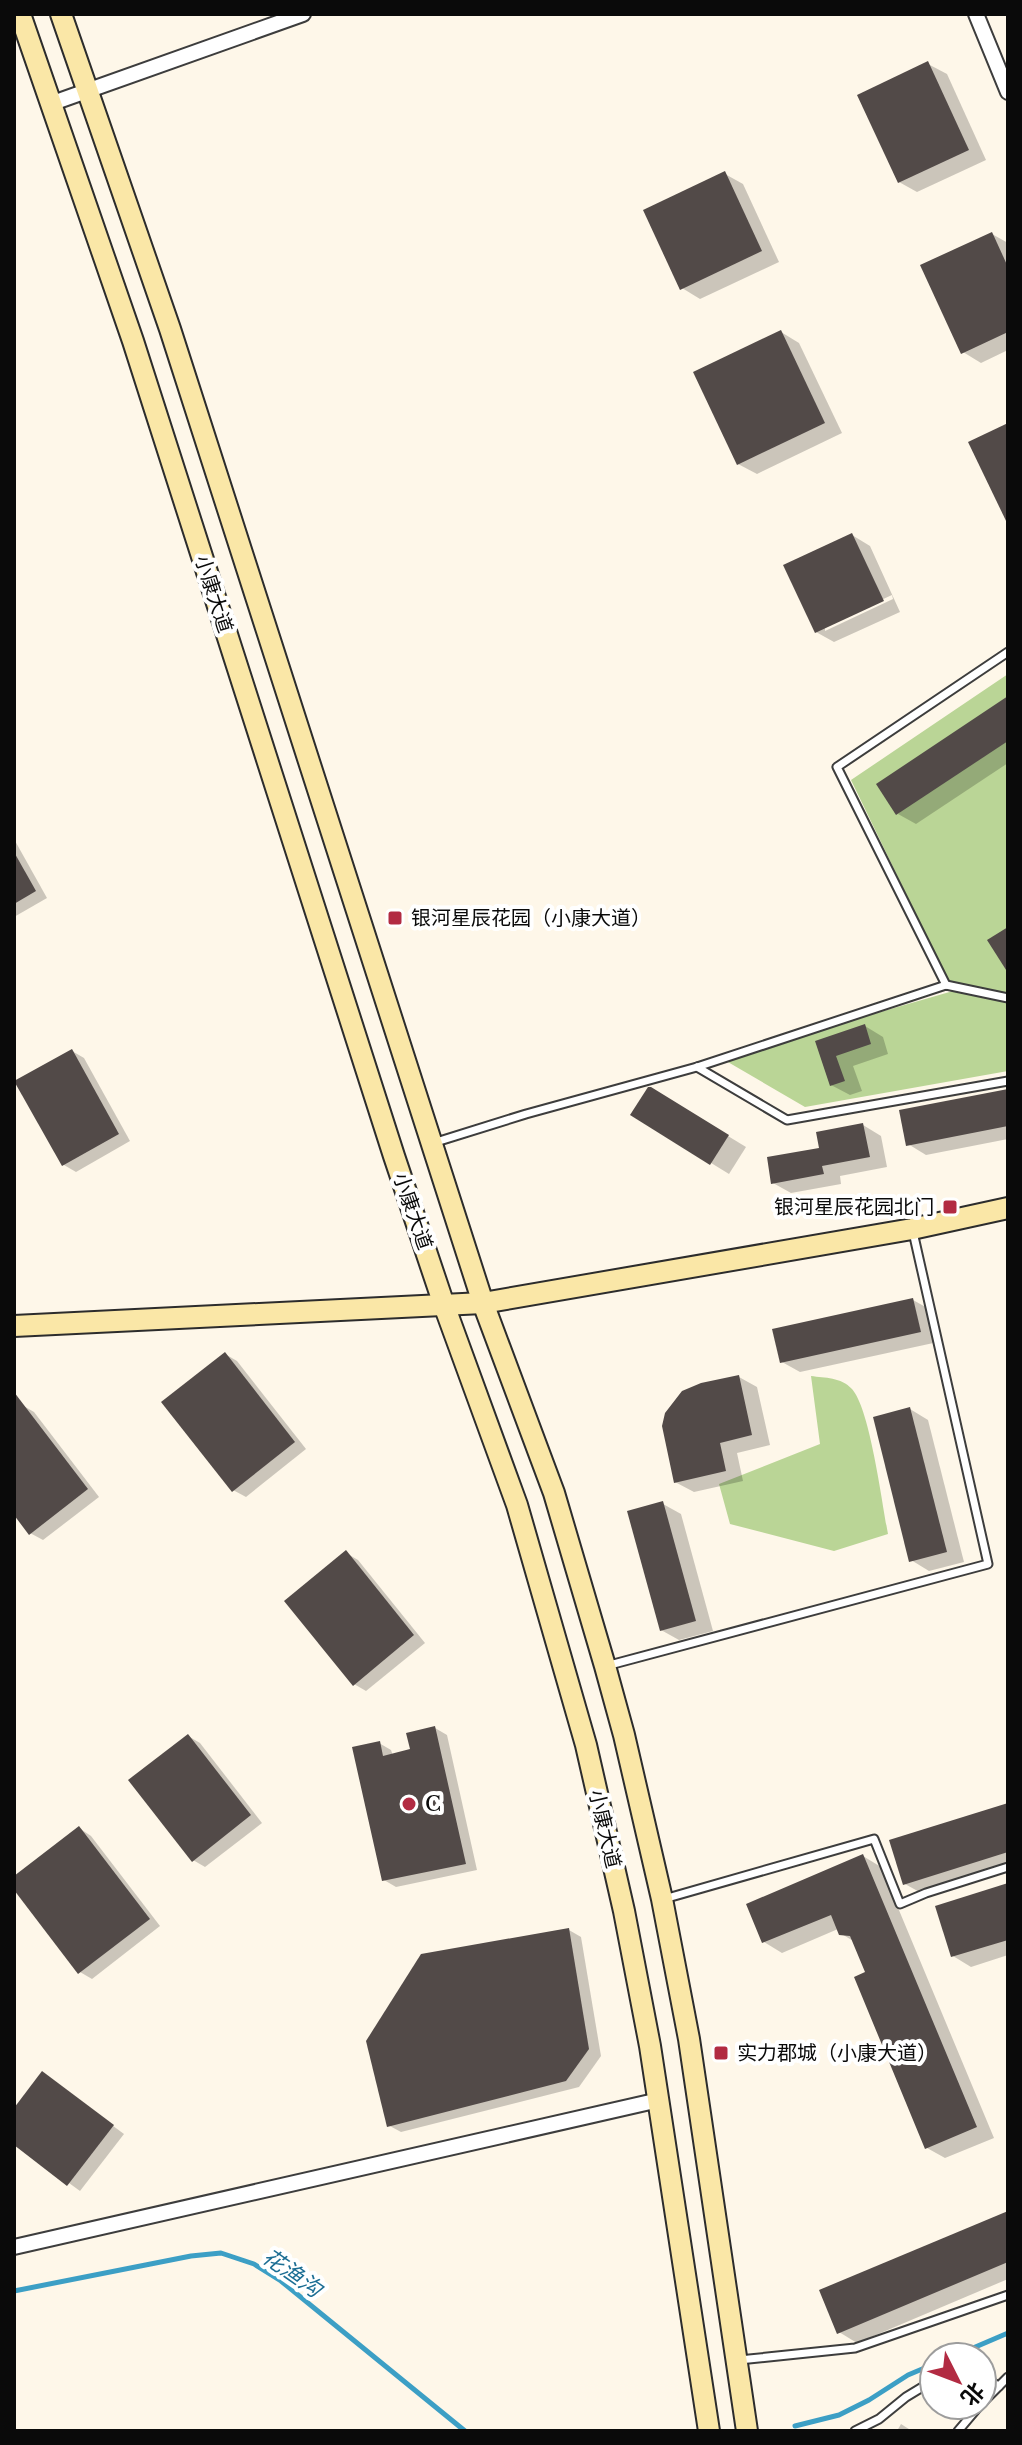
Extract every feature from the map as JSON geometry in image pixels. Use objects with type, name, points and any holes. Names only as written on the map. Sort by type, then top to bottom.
[{"type":"main road","name":"小康大道","points":[[20,14],[138,357],[444,1305],[517,1505],[586,1745],[624,1911],[659,2100],[709,2431]]},
{"type":"main road","name":"小康大道","points":[[61,14],[175,344],[483,1303],[554,1493],[605,1666],[662,1899],[689,2039],[747,2431]]},
{"type":"main road","points":[[14,1326],[483,1303],[912,1229],[1008,1208]]},
{"type":"street","points":[[50,104],[303,14]]},
{"type":"street","points":[[976,14],[1008,92]]},
{"type":"street","points":[[14,2247],[659,2100]]},
{"type":"lane","points":[[946,985],[837,767],[1008,652]]},
{"type":"lane","points":[[431,1144],[526,1114],[697,1067],[946,985],[1008,998]]},
{"type":"lane","points":[[697,1067],[787,1120],[1008,1081]]},
{"type":"lane","points":[[605,1666],[988,1564],[912,1229]]},
{"type":"lane","points":[[662,1899],[874,1839],[900,1904],[1008,1867]]},
{"type":"lane","points":[[737,2361],[855,2348],[1008,2295]]},
{"type":"lane","points":[[999,2386],[1008,2377]]},
{"type":"lane","points":[[855,2431],[879,2419],[918,2390]]},
{"type":"green space","points":[[1008,674],[1008,1071],[805,1107],[721,1058],[953,991],[851,780]]},
{"type":"green space","points":[[811,1376],[843,1382],[852,1389],[858,1400],[870,1435],[888,1534],[834,1551],[730,1524],[719,1484],[820,1444]]},
{"type":"building","points":[[928,61],[969,150],[898,183],[857,95]]},
{"type":"building","points":[[725,171],[762,251],[680,290],[643,210]]},
{"type":"building","points":[[992,232],[1008,267],[1008,332],[961,354],[920,265]]},
{"type":"building","points":[[781,330],[825,423],[737,465],[693,372]]},
{"type":"building","points":[[1008,423],[1008,525],[968,442]]},
{"type":"building","points":[[852,533],[884,601],[815,633],[783,565]]},
{"type":"building","points":[[1008,696],[1008,741],[896,815],[876,784]]},
{"type":"building","points":[[14,852],[36,891],[14,904]]},
{"type":"building","points":[[1008,927],[1008,973],[987,940]]},
{"type":"building","points":[[865,1024],[871,1044],[836,1056],[845,1081],[830,1086],[815,1041]]},
{"type":"building","points":[[72,1049],[119,1134],[62,1166],[14,1081]]},
{"type":"building","points":[[648,1087],[729,1135],[710,1165],[630,1115]]},
{"type":"building","points":[[1008,1089],[1008,1126],[906,1146],[899,1110]]},
{"type":"building","points":[[863,1123],[870,1157],[822,1166],[824,1174],[771,1184],[767,1157],[819,1148],[816,1132]]},
{"type":"building","points":[[913,1298],[921,1332],[780,1363],[772,1329]]},
{"type":"building","points":[[225,1352],[295,1442],[232,1492],[161,1402]]},
{"type":"building","points":[[739,1375],[752,1435],[720,1443],[726,1471],[674,1483],[662,1426],[665,1413],[682,1391],[701,1383]]},
{"type":"building","points":[[14,1392],[88,1489],[29,1535],[14,1515]]},
{"type":"building","points":[[910,1407],[947,1552],[909,1562],[873,1417]]},
{"type":"building","points":[[663,1501],[696,1621],[660,1631],[627,1511]]},
{"type":"building","points":[[346,1550],[414,1635],[353,1686],[284,1601]]},
{"type":"building","name":"C","points":[[435,1726],[466,1864],[382,1881],[352,1747],[380,1741],[383,1756],[410,1749],[406,1733]]},
{"type":"building","points":[[188,1734],[251,1815],[192,1862],[128,1780]]},
{"type":"building","points":[[1008,1803],[1008,1852],[903,1885],[889,1840]]},
{"type":"building","points":[[79,1826],[150,1919],[78,1974],[14,1890],[14,1876]]},
{"type":"building","points":[[863,1854],[977,2127],[925,2149],[854,1977],[865,1972],[850,1936],[839,1935],[831,1915],[762,1943],[746,1904]]},
{"type":"building","points":[[1008,1883],[1008,1940],[951,1957],[935,1906]]},
{"type":"building","points":[[569,1928],[589,2049],[566,2081],[387,2127],[366,2041],[421,1954]]},
{"type":"building","points":[[42,2071],[114,2125],[67,2186],[14,2145],[14,2108]]},
{"type":"building","points":[[1008,2211],[1008,2262],[837,2334],[819,2290]]},
{"type":"waterway","name":"花渔沟","points":[[14,2291],[191,2256],[221,2253],[254,2264],[281,2281],[465,2431]]},
{"type":"waterway","name":"花渔沟","points":[[989,2341],[1008,2333]]},
{"type":"waterway","name":"花渔沟","points":[[795,2426],[839,2415],[918,2371]]},
{"type":"place","name":"银河星辰花园（小康大道）","points":[[395,918]]},
{"type":"place","name":"银河星辰花园北门","points":[[950,1207]]},
{"type":"place","name":"C","points":[[409,1804]]},
{"type":"place","name":"实力郡城（小康大道）","points":[[721,2053]]}]
